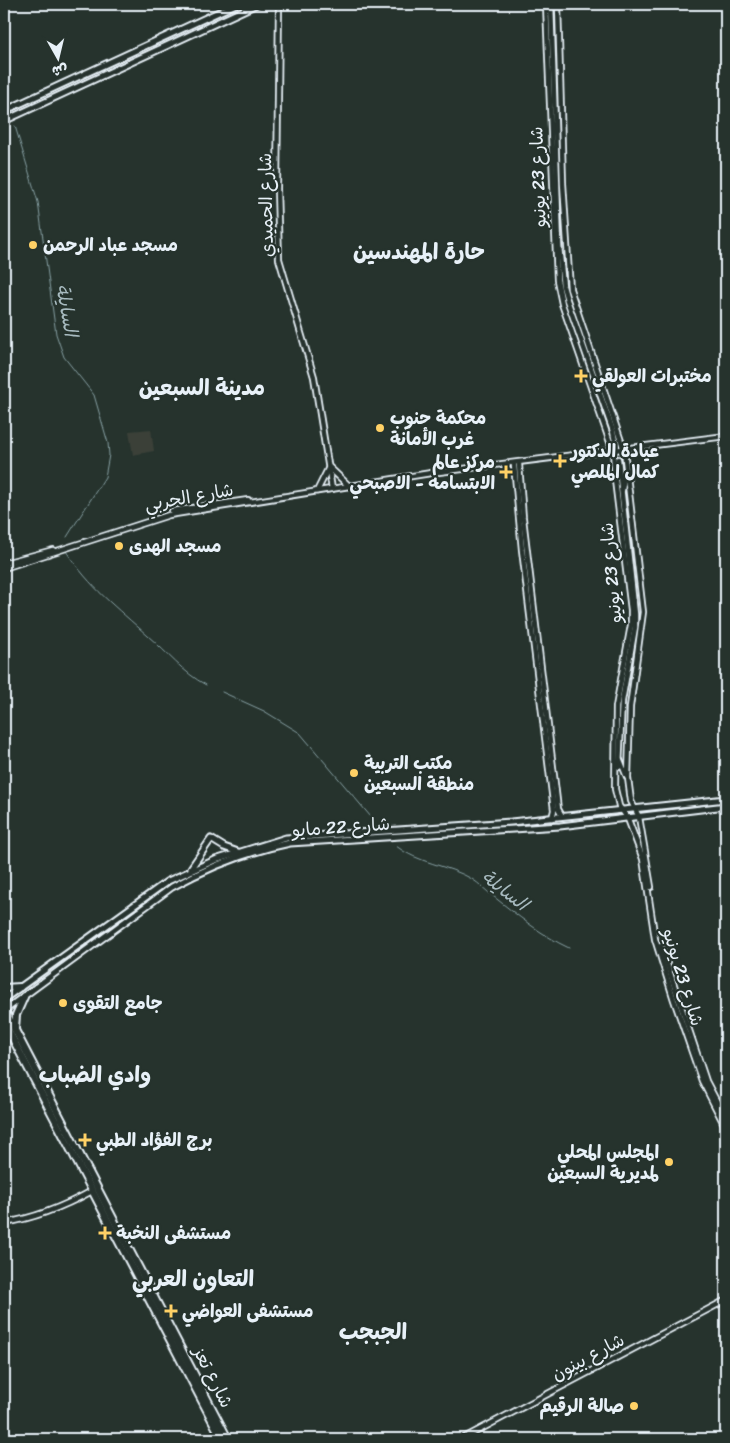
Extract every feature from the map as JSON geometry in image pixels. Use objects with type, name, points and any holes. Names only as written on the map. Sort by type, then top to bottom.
[{"type":"highway","points":[[4,988],[20,987]]},
{"type":"highway","points":[[15,1033],[16,1015],[24,997]]},
{"type":"highway","name":"شارع تعز","points":[[4,1009],[94,1190],[222,1439]]},
{"type":"highway","name":"شارع تعز","points":[[4,1022],[48,1099]]},
{"type":"highway","name":"شارع تعز","points":[[94,1190],[228,1439]]},
{"type":"main road","points":[[4,111],[236,4]]},
{"type":"main road","points":[[4,121],[257,4]]},
{"type":"main road","points":[[174,33],[178,40]]},
{"type":"main road","points":[[64,82],[68,90]]},
{"type":"main road","name":"شارع 22 مايو","points":[[4,1009],[24,997],[107,925],[150,892],[191,869],[238,852],[286,838],[552,818],[726,799]]},
{"type":"main road","name":"شارع 22 مايو","points":[[4,999],[111,930],[172,886],[217,866],[273,847],[290,843],[560,826],[726,806]]},
{"type":"main road","points":[[389,830],[396,837]]},
{"type":"main road","points":[[370,831],[382,837]]},
{"type":"main road","points":[[191,869],[211,839],[224,847],[238,852]]},
{"type":"main road","points":[[215,860],[217,866]]},
{"type":"main road","points":[[107,925],[111,930]]},
{"type":"street","name":"شارع الحميدي","points":[[279,4],[277,189],[279,259],[314,377],[332,489]]},
{"type":"street","name":"شارع 23 يونيو","points":[[546,4],[555,263],[562,304],[616,460],[631,610],[631,625],[616,707],[615,790],[643,860],[657,939],[695,1053],[706,1081],[726,1120]]},
{"type":"street","points":[[551,4],[563,286],[616,446]]},
{"type":"street","name":"شارع 23 يونيو","points":[[558,4],[567,267],[570,289],[620,432],[626,461],[643,612],[630,707],[628,778],[635,809],[639,817],[657,939]]},
{"type":"street","points":[[555,120],[561,106]]},
{"type":"street","points":[[563,286],[567,267]]},
{"type":"street","points":[[569,306],[568,313],[572,334]]},
{"type":"street","points":[[602,400],[610,408],[616,428],[620,432]]},
{"type":"street","points":[[602,400],[608,435]]},
{"type":"street","name":"شارع الحربي","points":[[4,568],[155,518],[431,472],[624,450],[726,436]]},
{"type":"street","name":"شارع الحربي","points":[[349,486],[598,453]]},
{"type":"street","points":[[616,460],[622,492],[635,620],[621,708],[619,777],[616,780]]},
{"type":"street","points":[[622,492],[625,485],[626,461]]},
{"type":"street","points":[[517,465],[521,519],[556,809],[552,818]]},
{"type":"street","points":[[316,491],[329,467],[349,486]]},
{"type":"street","name":"شارع الحربي","points":[[4,563],[46,550],[56,550]]},
{"type":"street","points":[[620,760],[628,778]]},
{"type":"street","points":[[556,809],[562,816]]},
{"type":"street","name":"شارع 23 يونيو","points":[[695,1053],[702,1081],[726,1128]]},
{"type":"street","points":[[4,1223],[23,1221],[48,1213],[94,1190]]},
{"type":"street","name":"شارع بينون","points":[[462,1439],[726,1300]]},
{"type":"shaded area","points":[[151,429],[154,451],[133,455],[129,431]]},
{"type":"waterway","name":"السايلة","points":[[15,126],[38,202],[56,334],[64,357],[94,395],[108,443],[109,455],[105,477],[67,537]]},
{"type":"waterway","name":"السايلة","points":[[66,551],[85,576],[104,596],[182,668],[206,685]]},
{"type":"waterway","name":"السايلة","points":[[222,692],[264,711],[300,733],[371,817]]},
{"type":"waterway","name":"السايلة","points":[[396,846],[413,856],[472,879],[530,924],[569,948]]},
{"type":"place","name":"مسجد عباد الرحمن","points":[[33,245]]},
{"type":"place","name":"مختبرات العولقي","points":[[581,376]]},
{"type":"place","name":"محكمة جنوب غرب الأمانة","points":[[380,428]]},
{"type":"place","name":"عيادة الدكتور كمال الملصي","points":[[560,461]]},
{"type":"place","name":"مركز عالم الابتسامه - الاصبحي","points":[[506,472]]},
{"type":"place","name":"مسجد الهدى","points":[[119,546]]},
{"type":"place","name":"مكتب التربية منطقة السبعين","points":[[354,773]]},
{"type":"place","name":"جامع التقوى","points":[[63,1003]]},
{"type":"place","name":"برج الفؤاد الطبي","points":[[85,1140]]},
{"type":"place","name":"المجلس المحلي لمديرية السبعين","points":[[669,1162]]},
{"type":"place","name":"مستشفى النخبة","points":[[105,1233]]},
{"type":"place","name":"مستشفى العواضي","points":[[171,1311]]},
{"type":"place","name":"صالة الرقيم","points":[[634,1406]]},
{"type":"district","name":"حارة المهندسين","points":[[419,251]]},
{"type":"district","name":"مدينة السبعين","points":[[202,387]]},
{"type":"district","name":"وادي الضباب","points":[[95,1074]]},
{"type":"district","name":"التعاون العربي","points":[[193,1278]]},
{"type":"district","name":"الجبجب","points":[[373,1331]]}]
